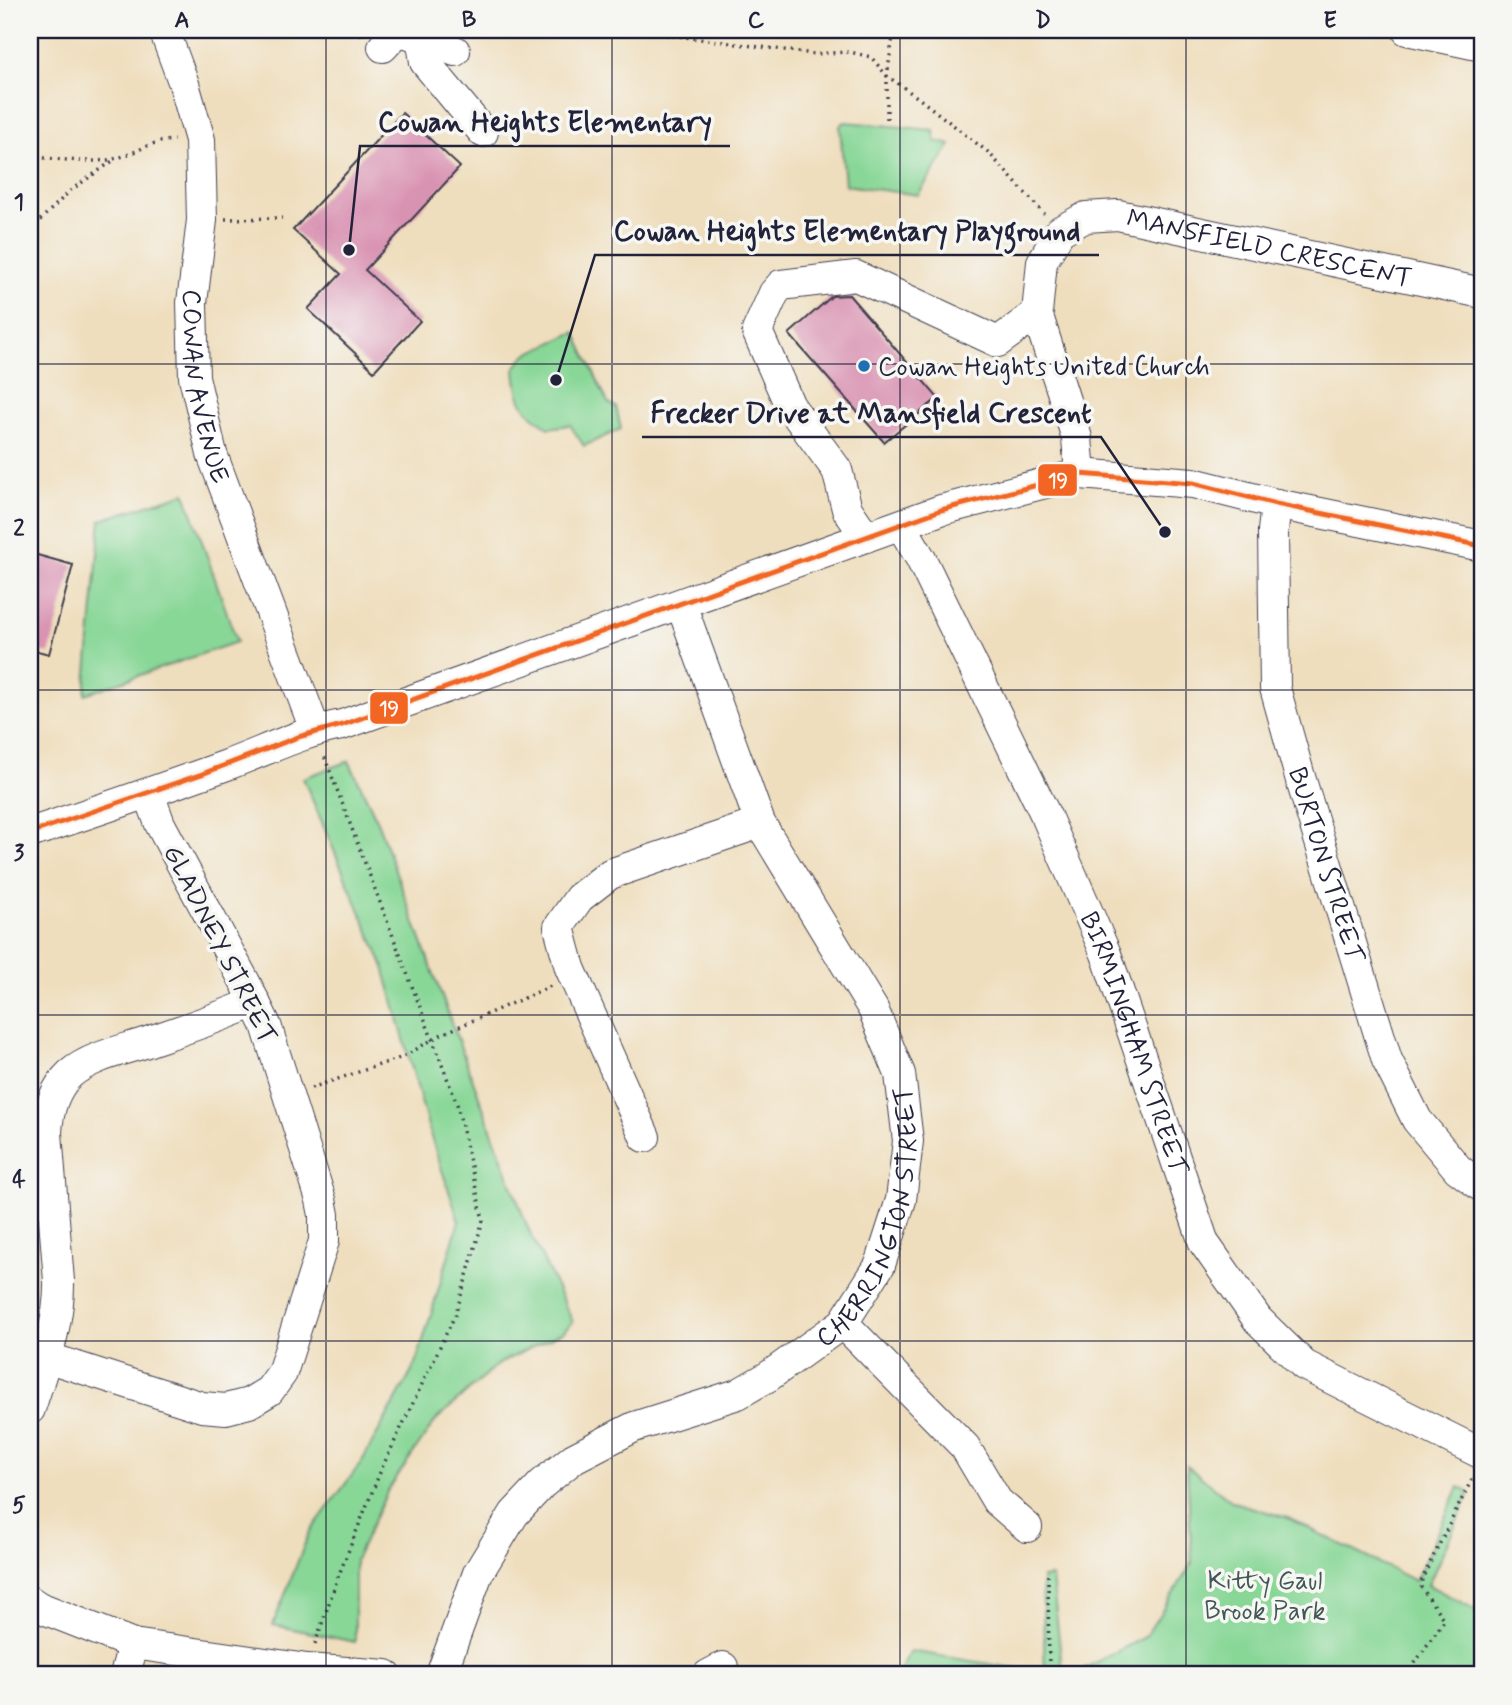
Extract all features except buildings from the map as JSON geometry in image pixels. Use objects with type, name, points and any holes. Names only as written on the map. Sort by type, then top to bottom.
[{"type":"street","name":"COWAN AVENUE","points":[[164,30],[184,84],[200,140],[202,220],[192,303],[194,377],[212,454],[319,741]]},
{"type":"street","points":[[383,47],[399,30],[425,33],[454,51]]},
{"type":"street","points":[[1407,30],[1482,46]]},
{"type":"street","points":[[425,33],[425,62],[483,132]]},
{"type":"street","name":"MANSFIELD CRESCENT","points":[[1080,474],[1077,438],[1037,313],[1042,262],[1060,231],[1086,217],[1118,215],[1482,293]]},
{"type":"street","points":[[866,537],[847,509],[837,470],[790,406],[757,331],[774,293],[781,285],[856,276],[998,342],[1037,313]]},
{"type":"street","points":[[30,833],[288,743],[319,741],[342,725],[941,510],[1080,474],[1193,483],[1276,504],[1482,546]]},
{"type":"street","name":"BURTON STREET","points":[[1276,504],[1273,531],[1275,688],[1304,790],[1387,1060],[1417,1120],[1458,1169],[1482,1187]]},
{"type":"street","name":"BIRMINGHAM STREET","points":[[901,525],[921,559],[1047,818],[1106,954],[1204,1242],[1258,1320],[1304,1365],[1478,1463]]},
{"type":"street","name":"CHERRINGTON STREET","points":[[441,1675],[478,1573],[514,1514],[542,1485],[574,1458],[634,1427],[738,1394],[769,1376],[843,1323],[880,1265],[901,1200],[908,1141],[900,1074],[873,1009],[760,823],[681,604]]},
{"type":"street","name":"GLADNEY STREET","points":[[46,1357],[213,1409],[237,1407],[269,1391],[282,1373],[321,1254],[324,1215],[278,1059],[255,1002],[160,824],[149,793]]},
{"type":"street","points":[[645,1137],[570,968],[559,927],[579,898],[610,874],[760,823]]},
{"type":"street","points":[[30,1409],[55,1326],[60,1293],[47,1133],[54,1097],[69,1075],[91,1061],[224,1016],[255,1002]]},
{"type":"street","points":[[843,1323],[965,1447],[997,1501],[1027,1527]]},
{"type":"street","points":[[30,1601],[133,1644],[307,1669],[386,1675]]},
{"type":"street","points":[[125,1675],[133,1644]]},
{"type":"path","points":[[631,30],[814,54],[850,52],[871,57],[887,76],[989,153],[1048,218]]},
{"type":"path","points":[[887,119],[887,76],[894,30]]},
{"type":"path","points":[[30,230],[71,190],[116,158],[156,141],[176,140]]},
{"type":"path","points":[[30,156],[79,160],[116,158]]},
{"type":"path","points":[[222,220],[282,218]]},
{"type":"path","points":[[313,1653],[338,1577],[381,1470],[456,1313],[482,1220],[457,1104],[319,741]]},
{"type":"path","points":[[309,1089],[403,1057],[433,1038],[563,981]]},
{"type":"path","points":[[1408,1675],[1444,1620],[1421,1587],[1422,1579],[1478,1463]]},
{"type":"path","points":[[1048,1575],[1049,1675]]},
{"type":"green space","points":[[846,122],[934,130],[935,141],[951,145],[918,195],[845,185],[840,127]]},
{"type":"green space","points":[[575,332],[608,403],[616,407],[621,429],[584,446],[570,425],[549,428],[527,410],[517,389],[515,368],[525,355]]},
{"type":"green space","points":[[185,493],[237,642],[85,694],[101,520]]},
{"type":"green space","points":[[349,761],[375,816],[527,1226],[573,1322],[563,1332],[498,1364],[436,1420],[388,1490],[355,1560],[355,1642],[273,1625],[309,1533],[361,1463],[416,1364],[459,1221],[431,1137],[384,967],[303,778]]},
{"type":"green space","name":"Kitty Gaul Brook Park","points":[[1187,1466],[1233,1502],[1288,1518],[1415,1581],[1459,1487],[1470,1493],[1428,1585],[1482,1613],[1482,1675],[1072,1675],[1145,1637],[1192,1564]]},
{"type":"green space","points":[[1052,1577],[1063,1675],[898,1675],[910,1651],[1045,1673],[1042,1578]]},
{"type":"transit line","name":"19","points":[[30,833],[202,774],[298,737],[342,725],[941,510],[1080,474],[1193,483],[1276,504],[1482,546]]},
{"type":"place","name":"Cowan Heights Elementary","points":[[349,250]]},
{"type":"place","name":"Cowan Heights United Church","points":[[864,366]]},
{"type":"place","name":"Cowan Heights Elementary Playground","points":[[556,380]]},
{"type":"place","name":"Frecker Drive at Mansfield Crescent","points":[[1165,532]]}]
